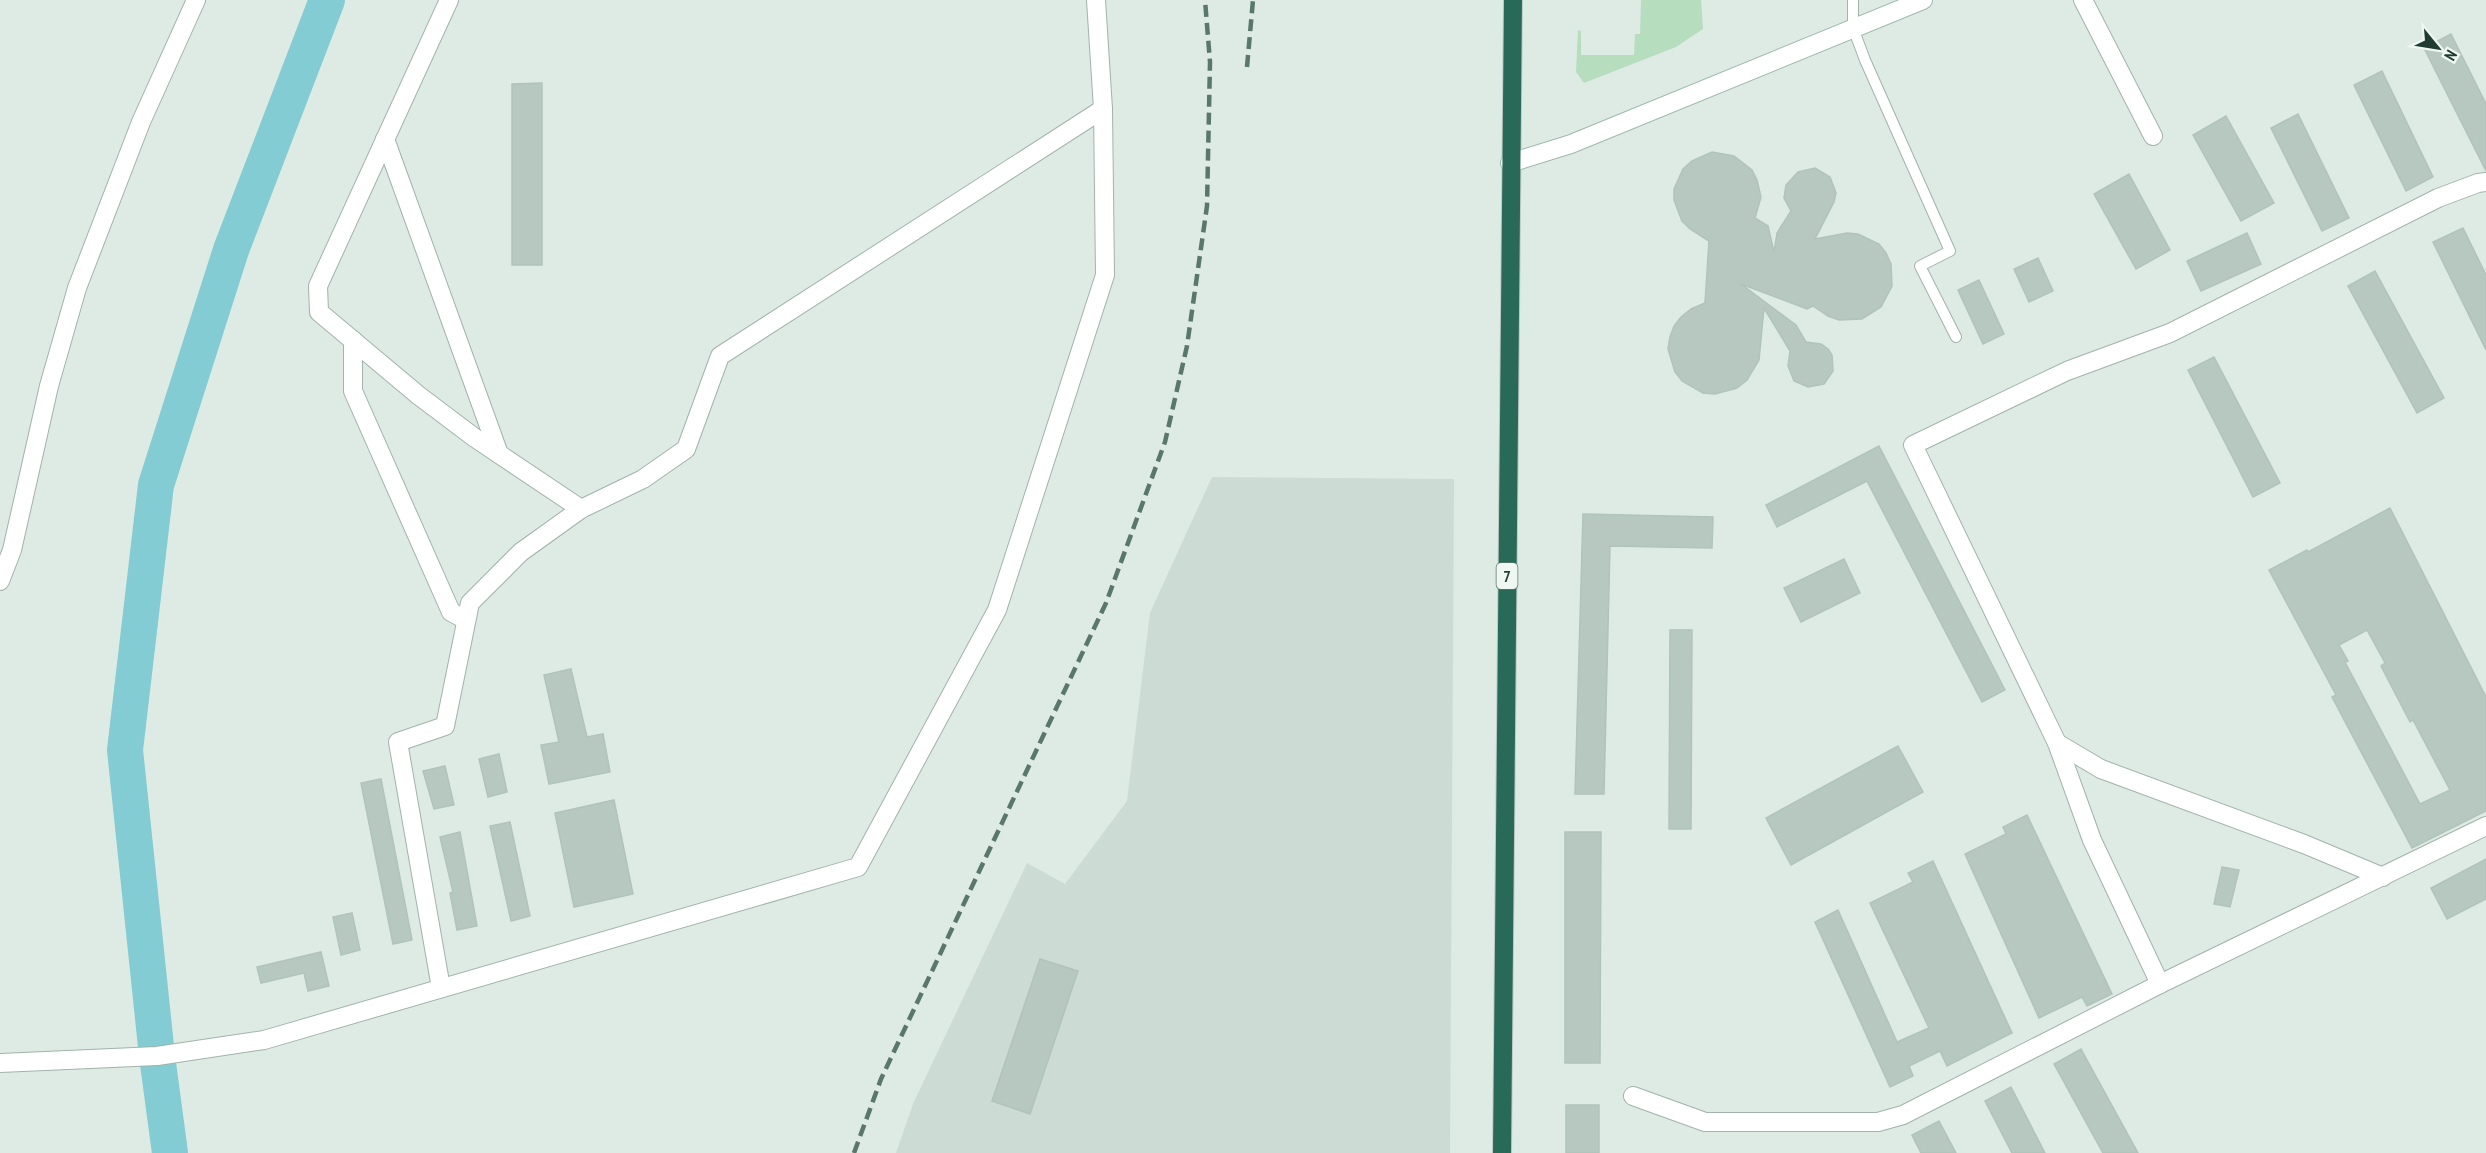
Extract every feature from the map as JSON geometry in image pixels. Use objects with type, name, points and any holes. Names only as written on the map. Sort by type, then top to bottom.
[{"type":"highway","name":"7","points":[[1502,1153],[1513,0]]},
{"type":"street","points":[[0,581],[12,550],[49,386],[77,288],[141,122],[195,0]]},
{"type":"street","points":[[449,0],[318,286],[320,312],[418,394],[499,454],[581,509]]},
{"type":"street","points":[[0,1063],[157,1056],[264,1040],[858,867],[997,610],[1104,275],[1103,109],[1096,0]]},
{"type":"street","points":[[1510,164],[1571,144],[1923,0]]},
{"type":"street","points":[[2083,0],[2153,136]]},
{"type":"street","points":[[441,988],[398,742],[445,726],[470,603],[521,552],[581,509],[643,479],[686,449],[720,356],[1103,109]]},
{"type":"street","points":[[385,140],[499,454]]},
{"type":"street","points":[[2160,984],[2092,840],[2057,743],[1913,445],[2067,371],[2170,333],[2438,198],[2486,182]]},
{"type":"street","points":[[353,340],[353,391],[451,612],[466,620]]},
{"type":"street","points":[[2057,743],[2102,769],[2304,844],[2383,877]]},
{"type":"street","points":[[1633,1096],[1705,1122],[1878,1122],[1904,1115],[2160,984],[2486,826]]},
{"type":"lane","points":[[1853,0],[1853,28],[1865,60],[1950,251],[1920,266],[1956,337]]},
{"type":"shaded area","points":[[1212,477],[1454,479],[1450,1153],[896,1153],[913,1104],[1027,863],[1065,884],[1127,801],[1150,613]]},
{"type":"green space","points":[[1641,0],[1701,0],[1703,29],[1676,47],[1584,83],[1576,72],[1578,30],[1581,31],[1581,55],[1634,55],[1635,34],[1640,34]]},
{"type":"building","points":[[2451,34],[2486,104],[2486,171],[2424,48]]},
{"type":"building","points":[[2382,71],[2433,177],[2406,191],[2354,85]]},
{"type":"building","points":[[542,83],[542,265],[512,265],[512,84]]},
{"type":"building","points":[[2298,114],[2349,218],[2322,231],[2271,128]]},
{"type":"building","points":[[2226,116],[2274,203],[2241,221],[2193,135]]},
{"type":"building","points":[[1712,152],[1734,156],[1752,170],[1761,197],[1755,218],[1768,226],[1774,252],[1777,233],[1791,211],[1784,198],[1786,185],[1798,172],[1815,168],[1830,177],[1836,193],[1834,202],[1815,239],[1847,233],[1858,234],[1879,244],[1886,253],[1891,264],[1892,286],[1881,307],[1862,319],[1839,320],[1813,306],[1807,309],[1741,284],[1796,325],[1806,342],[1821,344],[1828,349],[1832,355],[1833,371],[1824,384],[1808,387],[1794,381],[1788,366],[1790,351],[1764,308],[1759,360],[1747,380],[1737,388],[1715,394],[1703,393],[1682,381],[1675,372],[1668,349],[1670,337],[1681,317],[1691,309],[1705,303],[1709,241],[1682,221],[1674,200],[1674,189],[1683,169],[1692,161]]},
{"type":"building","points":[[2129,174],[2170,250],[2136,269],[2094,194]]},
{"type":"building","points":[[2463,228],[2486,275],[2486,350],[2433,242]]},
{"type":"building","points":[[2247,233],[2261,264],[2201,291],[2187,261]]},
{"type":"building","points":[[2038,258],[2053,291],[2029,302],[2014,269]]},
{"type":"building","points":[[2375,271],[2444,398],[2417,413],[2348,286]]},
{"type":"building","points":[[1979,280],[2004,334],[1983,344],[1958,290]]},
{"type":"building","points":[[2214,357],[2280,483],[2253,497],[2188,370]]},
{"type":"building","points":[[1879,446],[2005,690],[1982,702],[1867,481],[1777,527],[1766,505]]},
{"type":"building","points":[[2390,508],[2486,697],[2486,811],[2412,848],[2332,697],[2336,695],[2269,570],[2307,550],[2308,552]],"holes":[[[2367,630],[2385,663],[2381,666],[2410,722],[2413,720],[2450,790],[2420,804],[2345,662],[2348,661],[2339,645]]]},
{"type":"building","points":[[1583,514],[1713,517],[1712,548],[1610,546],[1604,794],[1575,794]]},
{"type":"building","points":[[1844,559],[1860,593],[1801,622],[1784,588]]},
{"type":"building","points":[[1670,630],[1692,630],[1691,829],[1669,829]]},
{"type":"building","points":[[571,669],[587,737],[603,734],[610,772],[549,784],[541,745],[559,742],[544,675]]},
{"type":"building","points":[[1898,746],[1923,792],[1791,865],[1766,818]]},
{"type":"building","points":[[499,754],[507,792],[488,797],[479,759]]},
{"type":"building","points":[[445,766],[454,805],[434,809],[423,771]]},
{"type":"building","points":[[381,779],[412,940],[393,944],[361,783]]},
{"type":"building","points":[[614,800],[633,894],[574,907],[555,813]]},
{"type":"building","points":[[2027,815],[2112,994],[2087,1006],[2082,997],[2039,1018],[1965,854],[2006,834],[2003,827]]},
{"type":"building","points":[[510,822],[530,916],[511,921],[490,826]]},
{"type":"building","points":[[460,832],[477,926],[457,930],[450,893],[453,892],[440,837]]},
{"type":"building","points":[[1565,832],[1601,832],[1600,1063],[1565,1063]]},
{"type":"building","points":[[2486,859],[2486,899],[2447,919],[2431,888]]},
{"type":"building","points":[[1933,861],[2012,1033],[1947,1066],[1940,1051],[1909,1066],[1913,1076],[1890,1087],[1815,922],[1838,910],[1897,1042],[1929,1028],[1870,903],[1913,882],[1908,873]]},
{"type":"building","points":[[2222,867],[2239,870],[2230,907],[2214,904]]},
{"type":"building","points":[[352,913],[360,950],[341,955],[333,917]]},
{"type":"building","points":[[321,952],[329,986],[308,991],[304,973],[261,983],[257,967]]},
{"type":"building","points":[[1040,959],[1078,971],[1030,1114],[992,1101]]},
{"type":"building","points":[[2081,1049],[2138,1153],[2103,1153],[2054,1064]]},
{"type":"building","points":[[2011,1087],[2045,1153],[2012,1153],[1985,1101]]},
{"type":"building","points":[[1566,1105],[1599,1105],[1599,1153],[1566,1153]]},
{"type":"building","points":[[1939,1121],[1956,1153],[1921,1153],[1912,1135]]},
{"type":"waterway","points":[[170,1153],[157,1056],[125,750],[156,485],[231,250],[327,0]]},
{"type":"railway","points":[[854,1153],[881,1079],[1106,603],[1165,442],[1187,346],[1207,206],[1210,62],[1205,0]]},
{"type":"railway","points":[[1247,67],[1253,0]]}]
